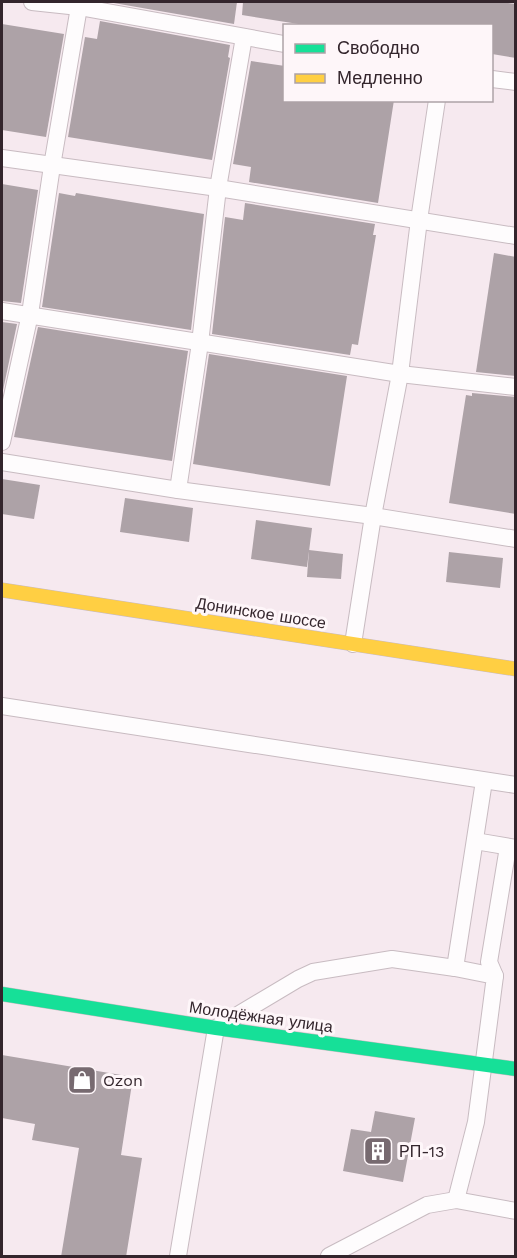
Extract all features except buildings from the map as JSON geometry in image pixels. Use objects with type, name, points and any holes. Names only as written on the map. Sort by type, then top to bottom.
[{"type":"street","name":"Донинское шоссе","points":[[2,590],[516,669]]},
{"type":"street","name":"Молодёжная улица","points":[[2,994],[216,1028],[516,1069]]},
{"type":"lane","points":[[32,2],[79,7],[283,44]]},
{"type":"lane","points":[[2,442],[30,314],[79,7]]},
{"type":"lane","points":[[178,490],[200,343],[218,188],[244,37]]},
{"type":"lane","points":[[493,79],[516,82]]},
{"type":"lane","points":[[353,644],[373,516],[400,374],[437,102]]},
{"type":"lane","points":[[2,158],[218,188],[516,236]]},
{"type":"lane","points":[[2,311],[400,374],[516,387]]},
{"type":"lane","points":[[2,462],[516,539]]},
{"type":"lane","points":[[2,706],[516,785]]},
{"type":"lane","points":[[455,969],[484,781]]},
{"type":"lane","points":[[456,1200],[476,1122],[495,976],[489,962],[512,848],[475,841]]},
{"type":"lane","points":[[178,1257],[216,1028],[313,972],[392,959],[495,976]]},
{"type":"lane","points":[[329,1257],[427,1205],[456,1200],[516,1211]]},
{"type":"traffic: fast","points":[[2,994],[216,1028],[516,1069]]},
{"type":"traffic: slow","points":[[2,590],[516,669]]},
{"type":"place","name":"Ozon","points":[[82,1080]]},
{"type":"place","name":"РП-13","points":[[378,1151]]}]
